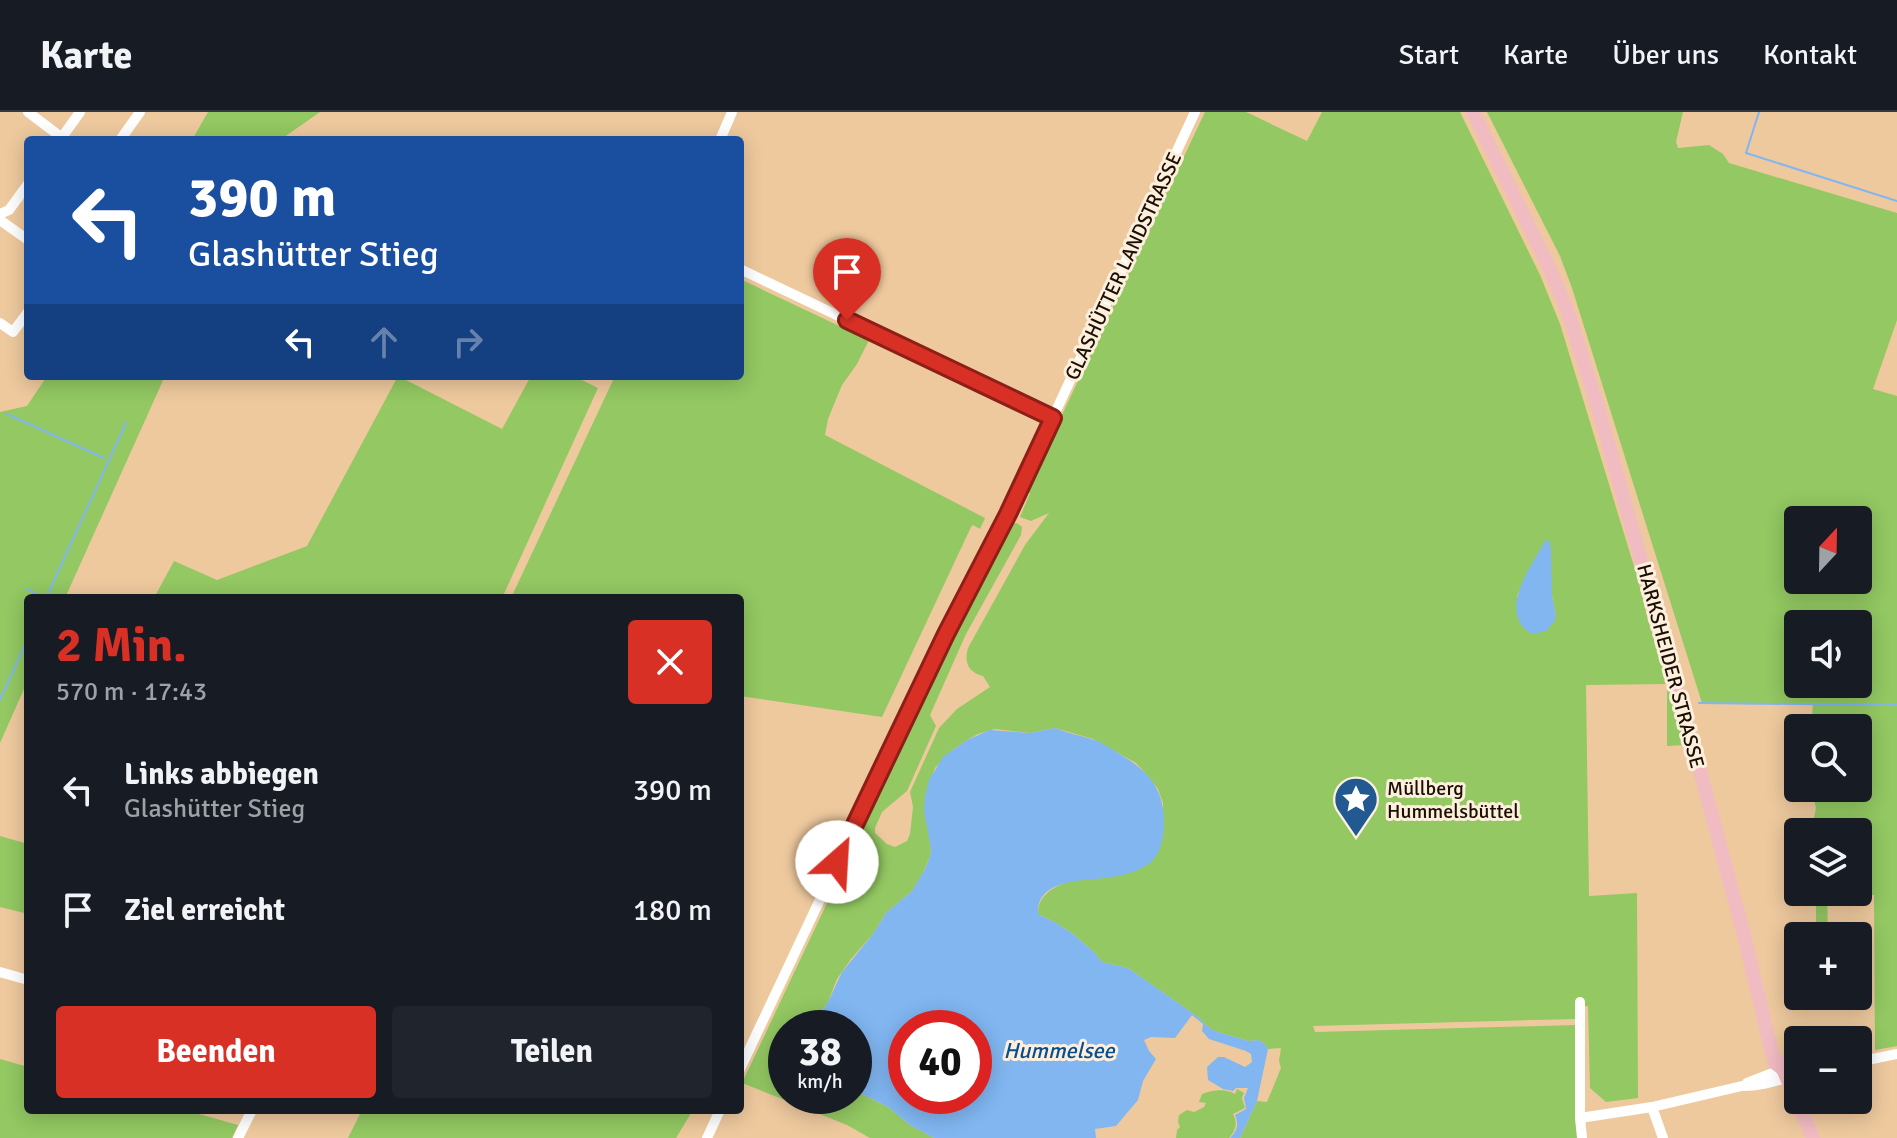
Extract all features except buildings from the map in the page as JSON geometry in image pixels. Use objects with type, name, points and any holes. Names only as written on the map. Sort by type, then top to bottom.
[{"type":"main road","name":"HARKSHEIDER STRASSE","points":[[1473,112],[1558,285],[1573,329],[1682,704],[1762,1006],[1784,1061]]},
{"type":"main road","name":"HARKSHEIDER STRASSE","points":[[1804,1114],[1813,1138]]},
{"type":"street","points":[[28,112],[58,136]]},
{"type":"street","points":[[64,136],[80,112]]},
{"type":"street","points":[[123,136],[140,112]]},
{"type":"street","points":[[722,136],[732,112]]},
{"type":"street","name":"GLASHÜTTER LANDSTRASSE","points":[[744,1061],[924,679],[1008,514],[1195,112]]},
{"type":"street","points":[[24,189],[0,217],[24,237]]},
{"type":"street","points":[[744,271],[1053,418]]},
{"type":"street","points":[[0,323],[13,332],[24,317]]},
{"type":"street","points":[[0,972],[24,979]]},
{"type":"street","points":[[1580,1002],[1582,1138]]},
{"type":"street","points":[[1872,1059],[1897,1054]]},
{"type":"street","points":[[1580,1118],[1754,1086],[1784,1076]]},
{"type":"street","points":[[1652,1107],[1663,1138]]},
{"type":"street","points":[[238,1138],[250,1114]]},
{"type":"street","points":[[707,1138],[718,1114]]},
{"type":"green space","points":[[208,112],[320,112],[286,136],[194,136]]},
{"type":"green space","points":[[1205,112],[1246,112],[1307,141],[1322,112],[1460,112],[1540,275],[1560,324],[1686,745],[1667,746],[1667,684],[1586,685],[1589,896],[1637,893],[1638,1098],[1606,1102],[1590,1088],[1588,1006],[1575,1007],[1575,1019],[1313,1026],[1315,1032],[1576,1025],[1578,1138],[1240,1138],[1257,1101],[1267,1102],[1281,1068],[1281,1048],[1268,1049],[1258,1040],[1249,1041],[1217,1032],[1128,968],[1102,962],[1073,934],[1038,914],[1042,900],[1052,889],[1075,880],[1106,876],[1163,837],[1163,803],[1158,789],[1136,763],[1093,739],[1055,728],[1030,733],[995,729],[978,734],[950,752],[935,768],[925,796],[930,857],[912,891],[886,913],[851,959],[837,979],[823,1010],[776,1010],[948,647],[1008,528],[1017,523],[1022,527],[1021,535],[966,634],[930,715],[936,726],[907,791],[882,812],[875,828],[875,833],[887,844],[895,847],[907,841],[913,807],[910,792],[939,728],[957,709],[990,687],[983,676],[968,666],[968,648],[1025,545],[1049,513],[1031,521],[1020,517],[1030,493],[1026,491]],"holes":[[[1528,572],[1552,596],[1556,616],[1517,596]]]},
{"type":"green space","points":[[1487,112],[1683,112],[1676,142],[1678,148],[1709,145],[1723,154],[1729,163],[1897,213],[1897,320],[1873,389],[1897,396],[1897,1046],[1875,1050],[1872,818],[1814,818],[1814,802],[1872,802],[1872,714],[1812,714],[1813,703],[1702,703],[1560,256]]},
{"type":"green space","points":[[744,281],[869,340],[842,385],[825,435],[985,518],[980,529],[971,527],[882,717],[744,697],[744,594],[513,594],[613,380],[744,380]]},
{"type":"green space","points":[[44,380],[163,380],[67,594],[24,594],[24,689],[0,743],[0,412],[27,406]]},
{"type":"green space","points":[[396,380],[406,380],[502,429],[529,380],[582,380],[598,388],[504,594],[156,594],[174,561],[217,580],[307,546]]},
{"type":"green space","points":[[0,836],[24,843],[24,913],[0,907]]},
{"type":"green space","points":[[1816,906],[1827,906],[1828,922],[1816,922]]},
{"type":"green space","points":[[768,1028],[768,1093],[744,1084]]},
{"type":"green space","points":[[0,1059],[24,1066],[24,1114],[199,1114],[238,1125],[232,1138],[0,1138]]},
{"type":"green space","points":[[1237,1089],[1244,1093],[1245,1108],[1233,1114],[1236,1126],[1229,1138],[1176,1138],[1180,1127],[1179,1115],[1204,1107],[1206,1103],[1199,1102],[1202,1094],[1219,1090],[1235,1094]]},
{"type":"green space","points":[[872,1099],[888,1107],[888,1114],[897,1114],[934,1138],[870,1138],[820,1114],[872,1114]]},
{"type":"green space","points":[[360,1114],[691,1114],[676,1138],[348,1138]]},
{"type":"water","points":[[1549,540],[1556,616],[1546,631],[1532,634],[1522,625],[1517,614],[1517,602],[1525,576],[1545,541]]},
{"type":"water","name":"Hummelsee","points":[[1055,728],[1098,741],[1129,760],[1153,782],[1164,813],[1164,831],[1155,858],[1126,874],[1054,887],[1045,893],[1038,914],[1073,934],[1102,962],[1128,968],[1198,1017],[1208,1027],[1265,1044],[1268,1049],[1257,1101],[1240,1138],[1230,1138],[1237,1128],[1235,1115],[1246,1109],[1244,1098],[1248,1088],[1223,1089],[1208,1080],[1207,1067],[1218,1057],[1224,1057],[1245,1067],[1252,1062],[1251,1054],[1209,1039],[1202,1031],[1203,1024],[1192,1015],[1175,1038],[1151,1037],[1144,1040],[1156,1059],[1143,1081],[1138,1100],[1116,1126],[1095,1129],[1096,1138],[934,1138],[897,1114],[992,1114],[992,1010],[888,1010],[888,1107],[872,1099],[872,1010],[823,1010],[842,972],[886,913],[912,891],[925,869],[931,849],[924,811],[929,780],[943,757],[967,740],[990,730],[1030,733]]},
{"type":"waterway","points":[[1759,112],[1746,153],[1897,201]]},
{"type":"waterway","points":[[7,414],[104,458]]},
{"type":"waterway","points":[[48,594],[126,423]]},
{"type":"waterway","points":[[26,588],[36,594]]},
{"type":"waterway","points":[[0,700],[24,647]]},
{"type":"waterway","points":[[1699,703],[1883,705]]},
{"type":"waterway","points":[[1886,705],[1897,705]]},
{"type":"place","name":"Müllberg Hummelsbüttel","points":[[1356,838]]},
{"type":"route","points":[[837,862],[1053,418],[847,320]]}]
